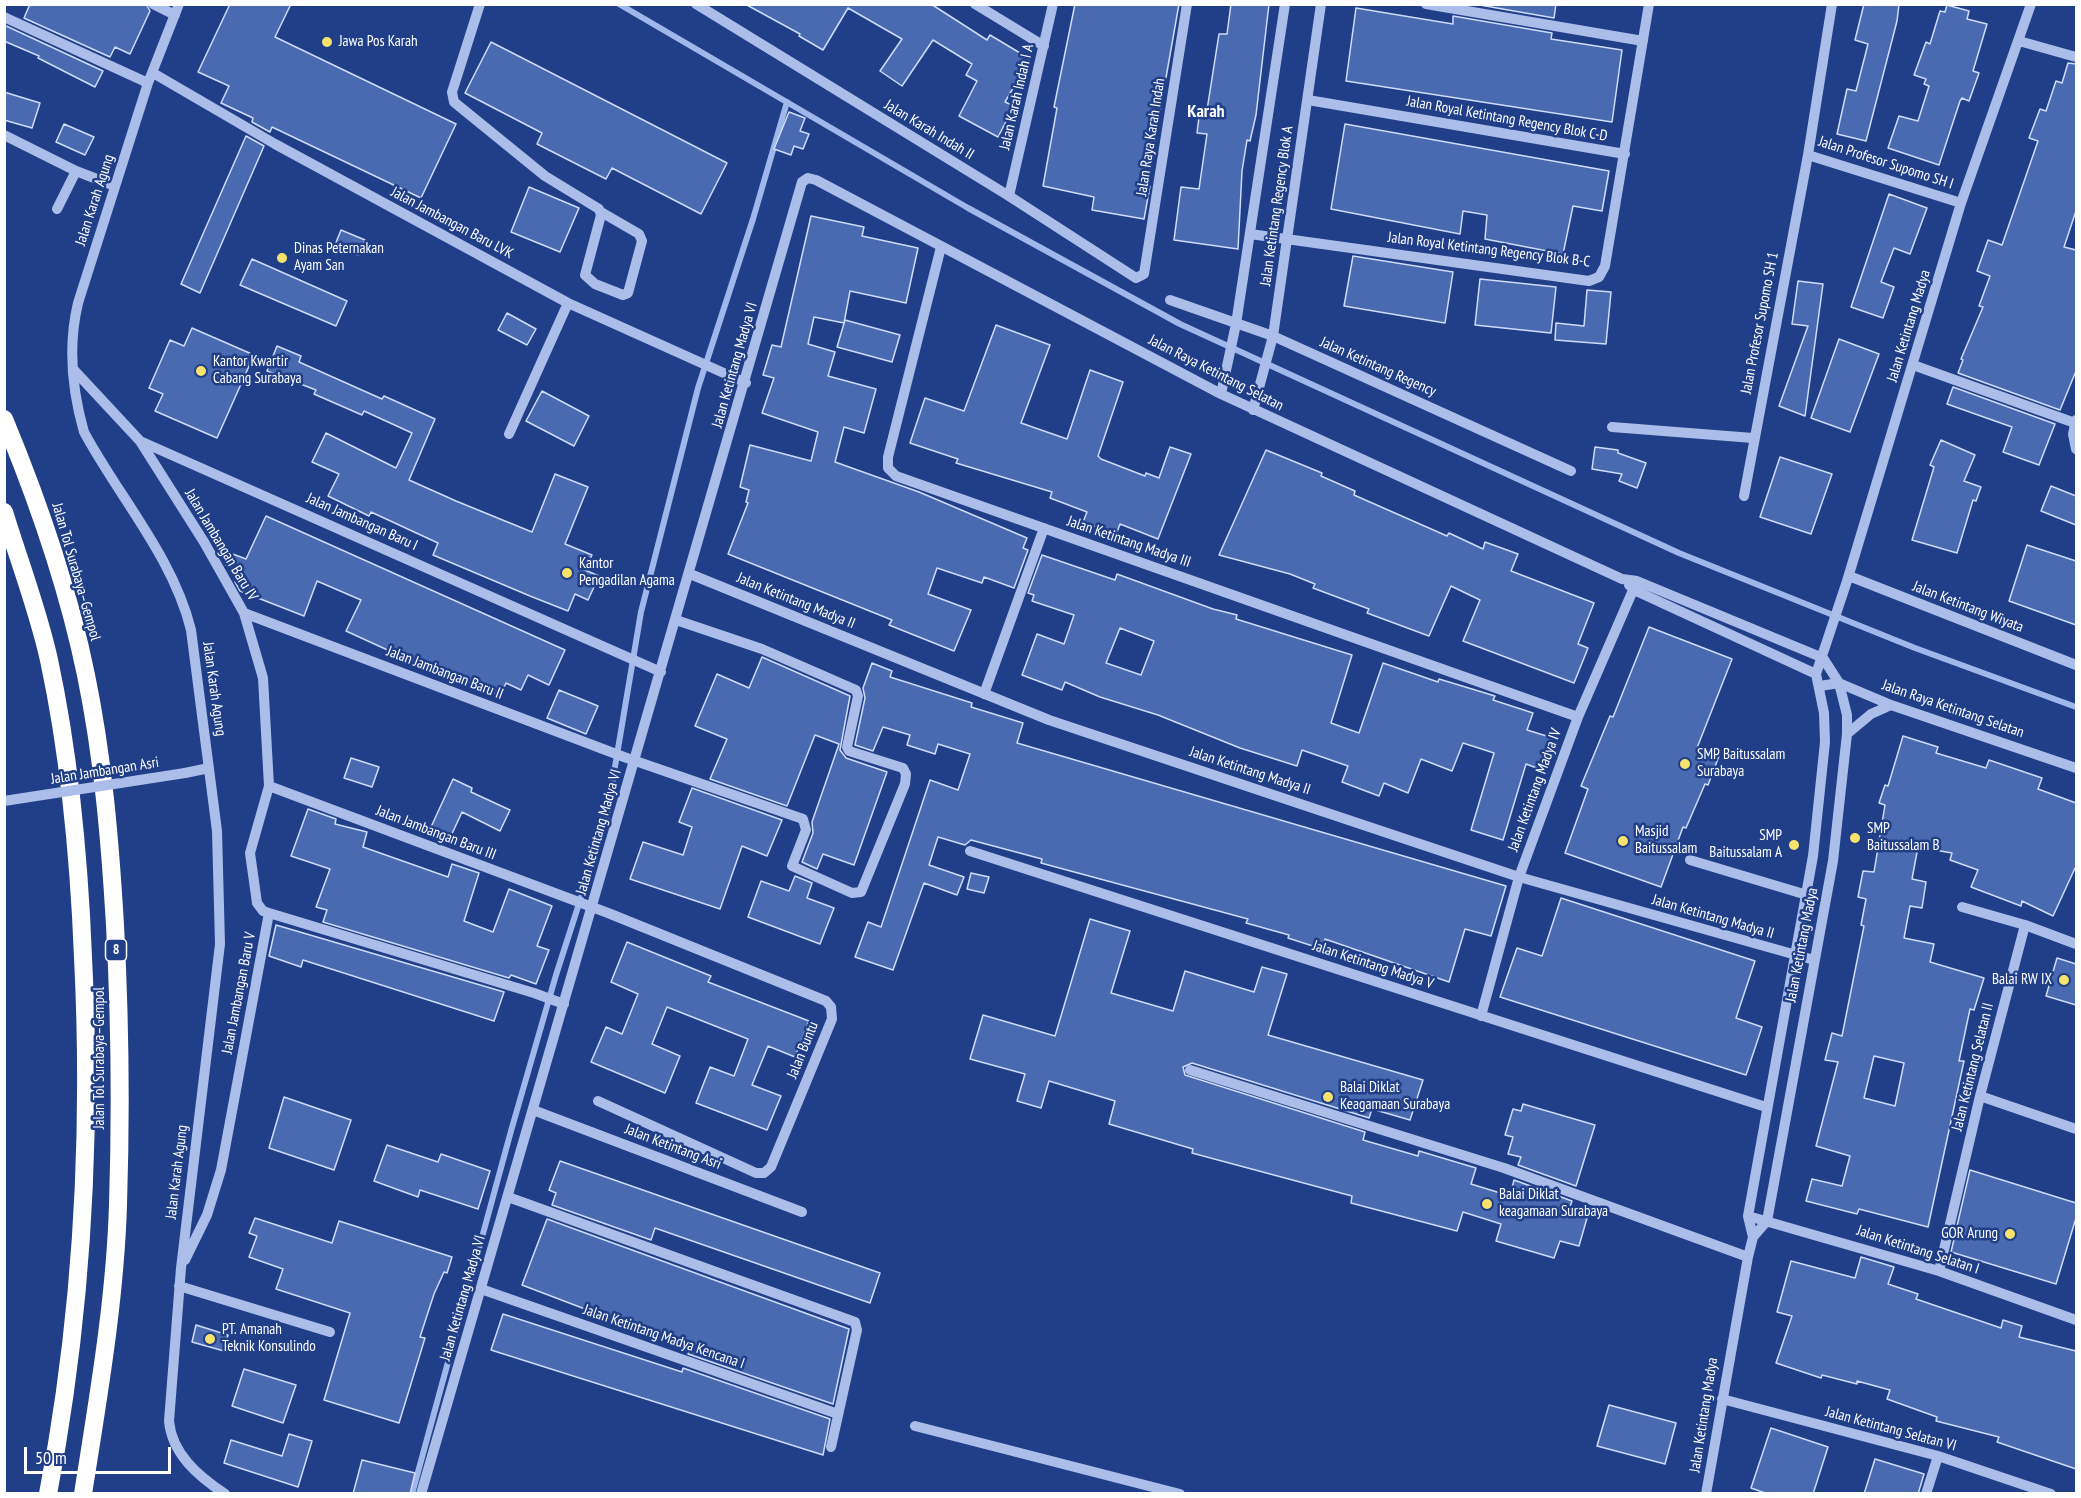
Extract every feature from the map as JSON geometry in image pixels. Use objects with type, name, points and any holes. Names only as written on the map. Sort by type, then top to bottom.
[{"type":"highway","name":"Jalan Tol Surabaya–Gempol","points":[[4,419],[31,484],[71,610],[88,687],[109,830],[120,1017],[118,1206],[110,1310],[83,1494]]},
{"type":"highway","name":"Jalan Tol Surabaya–Gempol","points":[[4,512],[48,657],[63,733],[78,848],[85,992],[87,1062],[84,1217],[60,1429],[48,1494]]},
{"type":"street","points":[[153,4],[177,10]]},
{"type":"street","points":[[480,4],[452,92],[454,102],[545,176],[639,234],[642,241],[628,292],[623,296],[595,284],[585,275],[601,212]]},
{"type":"street","name":"Jalan Karah Indah II","points":[[696,4],[1009,196],[1134,278],[1144,274]]},
{"type":"street","points":[[975,4],[1044,46]]},
{"type":"street","name":"Jalan Karah Indah I A","points":[[1009,196],[1053,4]]},
{"type":"street","name":"Jalan Raya Karah Indah","points":[[1144,274],[1187,4]]},
{"type":"street","name":"Jalan Ketintang Regency Blok A","points":[[1221,394],[1236,324],[1284,4]]},
{"type":"street","name":"Jalan Ketintang Regency Blok A","points":[[1253,410],[1271,341],[1321,4]]},
{"type":"street","points":[[1426,4],[1643,41]]},
{"type":"street","name":"Jalan Royal Ketintang Regency Blok C-D","points":[[1308,100],[1625,154],[1649,4]]},
{"type":"street","name":"Jalan Profesor Supomo SH I","points":[[1832,4],[1808,154],[1961,203]]},
{"type":"street","name":"Jalan Ketintang Madya","points":[[1754,1237],[1748,1216],[1807,895],[1826,742],[1820,686],[1816,674],[1848,578],[1961,203],[2031,4]]},
{"type":"street","name":"Jalan Karah Agung","points":[[177,10],[151,78],[74,317],[72,368],[78,412],[84,432],[173,577],[185,606],[209,768],[221,876],[220,944],[179,1286],[169,1421],[172,1441],[179,1453],[211,1484],[225,1494]]},
{"type":"street","name":"Jalan Jambangan Baru LVK","points":[[4,17],[151,78],[568,303],[746,383]]},
{"type":"street","points":[[2019,41],[2076,57]]},
{"type":"street","points":[[4,135],[76,171],[115,186]]},
{"type":"street","name":"Jalan Royal Ketintang Regency Blok B-C","points":[[1250,234],[1589,281],[1599,277],[1605,266],[1625,154]]},
{"type":"street","name":"Jalan Profesor Supomo SH 1","points":[[1744,496],[1808,154]]},
{"type":"street","points":[[57,209],[76,171]]},
{"type":"street","name":"Jalan Raya Ketintang Selatan","points":[[805,178],[816,180],[1253,410],[1622,579],[1816,674]]},
{"type":"street","name":"Jalan Ketintang Madya VI","points":[[421,1494],[564,1004],[587,906],[635,761],[805,178]]},
{"type":"street","name":"Jalan Ketintang Madya III","points":[[941,247],[888,457],[888,468],[896,476],[1578,717]]},
{"type":"street","name":"Jalan Ketintang Regency","points":[[1170,300],[1236,324],[1571,471]]},
{"type":"street","points":[[508,434],[568,303]]},
{"type":"street","points":[[1913,365],[2076,421],[2073,434],[2076,449]]},
{"type":"street","name":"Jalan Jambangan Baru I","points":[[72,368],[140,441],[661,672]]},
{"type":"street","points":[[1612,427],[1754,438]]},
{"type":"street","name":"Jalan Jambangan Baru IV","points":[[140,441],[204,542],[244,613],[263,678],[269,786],[250,853],[257,903],[263,911],[270,913]]},
{"type":"street","points":[[984,694],[1044,528]]},
{"type":"street","name":"Jalan Ketintang Madya II","points":[[690,574],[1049,720],[1519,877],[1814,960]]},
{"type":"street","name":"Jalan Ketintang Wiyata","points":[[1848,578],[2076,665]]},
{"type":"street","name":"Jalan Raya Ketintang Selatan","points":[[1635,586],[1822,658]]},
{"type":"street","name":"Jalan Ketintang Madya IV","points":[[1480,1016],[1519,877],[1578,717],[1635,586]]},
{"type":"street","name":"Jalan Jambangan Baru II","points":[[244,613],[609,752],[803,819],[806,830],[792,866],[852,893],[862,891],[905,783],[906,774],[903,768],[848,749],[858,696],[854,689],[762,650],[676,620]]},
{"type":"street","name":"Jalan Ketintang Madya","points":[[1707,1494],[1748,1257],[1754,1237],[1767,1221],[1833,861],[1847,734],[1847,715],[1839,683],[1822,658]]},
{"type":"street","points":[[1820,686],[1839,683]]},
{"type":"street","name":"Jalan Raya Ketintang Selatan","points":[[1839,683],[1891,705],[2076,768]]},
{"type":"street","points":[[1847,734],[1871,714],[1891,705]]},
{"type":"street","name":"Jalan Jambangan Asri","points":[[4,801],[209,768]]},
{"type":"street","name":"Jalan Jambangan Baru III","points":[[269,786],[587,906]]},
{"type":"street","name":"Jalan Ketintang Madya V","points":[[970,851],[1767,1107]]},
{"type":"street","points":[[1690,860],[1807,895]]},
{"type":"street","name":"Jalan Buntu","points":[[587,906],[826,1001],[833,1016],[771,1167],[764,1173],[756,1173],[598,1101]]},
{"type":"street","points":[[1962,907],[2025,925],[2076,944]]},
{"type":"street","points":[[270,913],[564,1004]]},
{"type":"street","name":"Jalan Jambangan Baru V","points":[[181,1268],[207,1215],[221,1170],[270,913]]},
{"type":"street","name":"Jalan Ketintang Selatan II","points":[[1939,1271],[1980,1096],[2025,925]]},
{"type":"street","points":[[1190,1070],[1504,1168],[1748,1257]]},
{"type":"street","points":[[1980,1096],[2076,1129]]},
{"type":"street","name":"Jalan Ketintang Asri","points":[[533,1110],[802,1212]]},
{"type":"street","points":[[508,1197],[855,1322],[857,1330],[831,1447]]},
{"type":"street","name":"Jalan Ketintang Selatan I","points":[[1748,1216],[1939,1271],[2076,1320]]},
{"type":"street","points":[[179,1286],[330,1332]]},
{"type":"street","name":"Jalan Ketintang Madya Kencana I","points":[[481,1290],[838,1414]]},
{"type":"street","name":"Jalan Ketintang Selatan VI","points":[[1722,1399],[1938,1456],[2051,1494]]},
{"type":"street","points":[[915,1426],[1180,1494]]},
{"type":"street","points":[[1926,1494],[1938,1456]]},
{"type":"building","points":[[30,4],[146,4],[150,11],[130,54],[115,47],[110,57],[24,18]]},
{"type":"building","points":[[230,4],[291,4],[275,37],[456,124],[421,198],[272,127],[270,132],[252,122],[253,118],[221,103],[229,86],[198,72]]},
{"type":"building","points":[[745,4],[931,4],[987,40],[990,35],[1030,59],[1005,102],[1014,106],[998,137],[959,116],[977,81],[966,75],[972,64],[933,40],[902,86],[880,71],[902,39],[848,8],[823,50],[799,36],[800,34]]},
{"type":"building","points":[[1075,4],[1179,4],[1147,185],[1150,186],[1144,219],[1092,210],[1094,197],[1043,186],[1057,108],[1054,107]]},
{"type":"building","points":[[1231,4],[1269,4],[1256,115],[1250,141],[1247,140],[1242,171],[1238,249],[1174,240],[1181,187],[1199,189],[1207,134],[1197,133],[1200,109],[1207,110],[1219,34],[1227,34]]},
{"type":"building","points":[[1474,4],[1556,4],[1554,18]]},
{"type":"building","points":[[1864,4],[1899,4],[1897,21],[1866,141],[1837,134],[1847,89],[1856,91],[1868,44],[1855,40]]},
{"type":"building","points":[[1947,5],[1969,11],[1967,19],[1987,24],[1973,71],[1979,73],[1969,101],[1962,98],[1960,101],[1939,165],[1888,148],[1899,116],[1918,121],[1929,86],[1924,84],[1926,79],[1914,75],[1926,42],[1930,44],[1940,11],[1945,12]]},
{"type":"building","points":[[1356,8],[1453,24],[1453,16],[1552,33],[1551,39],[1622,50],[1612,122],[1346,81]]},
{"type":"building","points":[[4,25],[103,71],[95,87],[38,58],[39,56],[4,41]]},
{"type":"building","points":[[491,42],[727,163],[701,214],[612,168],[606,179],[537,144],[542,133],[465,93]]},
{"type":"building","points":[[2068,63],[2076,64],[2076,211],[2064,247],[2076,250],[2076,371],[2060,410],[1958,373],[1963,360],[1961,359],[1983,307],[1979,306],[1990,276],[1977,271],[1988,240],[2002,245],[2038,141],[2029,138],[2040,109],[2046,111],[2056,81],[2062,83]]},
{"type":"building","points":[[4,92],[40,103],[32,128],[4,120]]},
{"type":"building","points":[[789,112],[805,118],[800,131],[809,134],[803,149],[794,146],[791,155],[774,149]]},
{"type":"building","points":[[64,124],[94,137],[85,155],[56,142]]},
{"type":"building","points":[[1345,124],[1609,171],[1602,211],[1573,206],[1563,254],[1485,239],[1487,215],[1463,211],[1460,234],[1331,209]]},
{"type":"building","points":[[246,136],[264,146],[200,293],[181,284]]},
{"type":"building","points":[[529,187],[579,208],[560,252],[511,232]]},
{"type":"building","points":[[1889,194],[1927,208],[1910,254],[1894,248],[1881,282],[1894,287],[1883,318],[1851,307]]},
{"type":"building","points":[[811,216],[864,227],[862,236],[918,248],[906,303],[850,291],[844,323],[814,317],[808,344],[835,352],[828,376],[876,389],[864,433],[844,427],[835,462],[919,492],[1027,538],[1023,548],[1028,550],[1014,588],[984,577],[982,583],[937,568],[928,594],[971,610],[954,651],[889,625],[892,620],[728,554],[748,503],[746,502],[749,490],[740,487],[750,445],[811,461],[818,432],[762,413],[774,378],[763,375],[772,345],[781,347]]},
{"type":"building","points":[[341,230],[365,240],[358,255],[335,245]]},
{"type":"building","points":[[1353,256],[1453,272],[1445,323],[1344,306]]},
{"type":"building","points":[[252,259],[347,301],[336,326],[240,285]]},
{"type":"building","points":[[1480,279],[1556,287],[1551,333],[1475,325]]},
{"type":"building","points":[[1798,281],[1823,284],[1805,416],[1779,406],[1808,326],[1792,324]]},
{"type":"building","points":[[1587,290],[1611,292],[1606,344],[1555,340],[1556,323],[1584,326]]},
{"type":"building","points":[[507,313],[536,329],[527,345],[498,330]]},
{"type":"building","points":[[845,320],[900,335],[892,362],[837,347]]},
{"type":"building","points":[[996,325],[1050,345],[1021,423],[1067,439],[1090,370],[1123,382],[1098,456],[1101,459],[1145,476],[1146,473],[1159,478],[1170,447],[1191,454],[1158,539],[1120,524],[1116,535],[1083,522],[1087,512],[1050,498],[1052,492],[956,463],[958,459],[910,443],[925,398],[964,411]]},
{"type":"building","name":"Kantor Kwartir Cabang Surabaya","points":[[192,328],[254,355],[217,438],[155,411],[163,394],[149,388],[170,340],[184,346]]},
{"type":"building","points":[[1839,339],[1879,354],[1850,432],[1811,418]]},
{"type":"building","points":[[277,346],[301,356],[299,362],[382,399],[384,396],[435,419],[409,480],[532,532],[555,474],[588,487],[565,544],[592,555],[585,570],[599,576],[588,600],[575,594],[568,611],[530,596],[433,555],[438,543],[371,512],[369,516],[328,496],[339,474],[312,462],[326,433],[396,468],[412,433],[364,411],[362,415],[314,394],[316,390],[267,371]]},
{"type":"building","points":[[1953,387],[2055,424],[2039,465],[2003,452],[2012,427],[1947,404]]},
{"type":"building","points":[[542,391],[589,416],[574,446],[526,421]]},
{"type":"building","points":[[1941,440],[1975,455],[1964,481],[1981,487],[1976,501],[1973,500],[1957,553],[1912,540],[1934,467],[1930,465]]},
{"type":"building","points":[[1595,447],[1618,450],[1618,453],[1646,463],[1637,488],[1619,481],[1622,474],[1592,469]]},
{"type":"building","points":[[1266,450],[1322,473],[1321,476],[1355,491],[1354,495],[1447,536],[1449,533],[1483,549],[1485,542],[1518,554],[1511,571],[1594,603],[1578,644],[1588,648],[1574,683],[1463,641],[1480,600],[1451,586],[1429,636],[1367,613],[1369,609],[1313,588],[1315,584],[1290,574],[1219,555]]},
{"type":"building","points":[[1780,457],[1832,474],[1811,534],[1760,517]]},
{"type":"building","points":[[2051,486],[2076,496],[2076,525],[2041,511]]},
{"type":"building","points":[[266,516],[565,650],[549,685],[528,675],[521,690],[506,683],[500,696],[453,675],[451,679],[346,631],[361,600],[317,581],[304,616],[240,591],[235,582],[239,572],[226,565],[230,553],[246,559]]},
{"type":"building","points":[[2027,545],[2076,561],[2076,625],[2009,601]]},
{"type":"building","points":[[1042,555],[1115,580],[1117,574],[1213,609],[1237,615],[1236,619],[1352,655],[1331,723],[1359,733],[1383,663],[1438,682],[1439,679],[1495,696],[1493,700],[1533,713],[1527,730],[1553,738],[1542,770],[1526,764],[1503,840],[1471,830],[1494,753],[1463,743],[1452,771],[1421,759],[1408,793],[1384,783],[1379,796],[1342,782],[1348,766],[1302,750],[1297,766],[1240,748],[1158,715],[1100,697],[1065,682],[1062,690],[1022,675],[1037,634],[1064,644],[1074,615],[1032,601],[1034,595],[1028,593]],"holes":[[[1120,628],[1154,641],[1141,675],[1106,663]]]},
{"type":"building","points":[[1649,627],[1732,659],[1697,748],[1719,756],[1708,785],[1705,784],[1686,828],[1683,827],[1661,887],[1565,853],[1588,789],[1581,786],[1610,716],[1613,717]]},
{"type":"building","points":[[762,657],[850,696],[840,750],[846,758],[887,772],[854,865],[823,854],[817,869],[802,862],[813,833],[812,822],[839,744],[815,735],[787,806],[710,779],[727,739],[695,726],[717,674],[749,688]]},
{"type":"building","points":[[872,663],[892,671],[890,677],[972,703],[971,707],[1023,723],[1017,743],[1506,886],[1491,936],[1465,929],[1449,982],[1325,939],[1322,949],[1288,938],[1289,935],[1246,923],[1248,919],[1041,863],[1042,859],[971,840],[965,845],[938,837],[929,865],[964,877],[957,895],[924,883],[893,970],[855,957],[868,922],[881,927],[930,780],[958,790],[970,754],[938,744],[935,754],[907,745],[910,735],[883,727],[873,751],[855,745],[865,698],[863,688]]},
{"type":"building","points":[[559,690],[598,706],[586,734],[547,718]]},
{"type":"building","points":[[1903,736],[1938,747],[1936,753],[1986,768],[1989,760],[2042,778],[2038,789],[2076,803],[2076,866],[2053,916],[2022,901],[2021,906],[1971,887],[1978,870],[1950,860],[1952,853],[1918,847],[1912,879],[1926,882],[1922,908],[1910,906],[1904,938],[1934,944],[1930,962],[1984,978],[1974,1010],[1970,1009],[1959,1061],[1964,1061],[1928,1227],[1859,1209],[1857,1214],[1806,1201],[1812,1179],[1842,1186],[1850,1156],[1816,1146],[1838,1062],[1825,1060],[1832,1033],[1842,1036],[1864,926],[1861,925],[1866,899],[1858,897],[1863,871],[1874,872],[1885,805],[1879,803],[1885,785],[1888,786]],"holes":[[[1874,1056],[1904,1063],[1895,1106],[1864,1098]]]},
{"type":"building","points":[[351,758],[379,767],[372,787],[344,778]]},
{"type":"building","points":[[453,779],[472,788],[471,792],[510,810],[500,831],[462,812],[451,836],[431,827]]},
{"type":"building","points":[[692,788],[782,820],[767,856],[742,846],[720,909],[630,879],[643,842],[683,855],[692,827],[679,822]]},
{"type":"building","points":[[308,809],[336,819],[335,824],[367,832],[363,847],[448,877],[452,864],[479,873],[464,921],[493,932],[509,889],[552,906],[537,946],[549,950],[536,984],[323,922],[327,910],[316,907],[330,869],[291,856]]},
{"type":"building","points":[[971,873],[989,877],[984,893],[967,889]]},
{"type":"building","points":[[795,876],[812,883],[807,898],[834,908],[820,944],[748,917],[761,881],[789,891]]},
{"type":"building","points":[[1561,898],[1755,961],[1736,1018],[1762,1027],[1746,1075],[1500,997],[1517,948],[1542,956]]},
{"type":"building","points":[[1090,919],[1130,931],[1111,993],[1173,1011],[1185,971],[1254,992],[1262,967],[1287,974],[1268,1035],[1423,1080],[1410,1120],[1372,1109],[1369,1118],[1192,1063],[1183,1067],[1185,1075],[1365,1132],[1363,1140],[1418,1156],[1419,1151],[1476,1168],[1471,1184],[1510,1196],[1514,1180],[1572,1201],[1568,1213],[1587,1218],[1579,1246],[1560,1241],[1554,1258],[1496,1241],[1501,1224],[1463,1212],[1457,1231],[1351,1203],[1352,1196],[1192,1153],[1193,1149],[1109,1124],[1115,1101],[1049,1081],[1041,1108],[1017,1101],[1025,1074],[970,1059],[983,1015],[1055,1036]]},
{"type":"building","points":[[276,925],[504,992],[494,1021],[303,960],[301,967],[269,956]]},
{"type":"building","points":[[627,942],[711,976],[708,982],[809,1021],[795,1057],[768,1046],[752,1085],[781,1096],[767,1130],[696,1103],[710,1067],[734,1076],[748,1039],[667,1007],[652,1044],[680,1056],[665,1093],[591,1062],[606,1027],[622,1034],[638,994],[611,982]]},
{"type":"building","name":"Balai RW IX","points":[[2057,958],[2076,964],[2076,1005],[2046,996]]},
{"type":"building","points":[[284,1097],[351,1120],[334,1170],[269,1148]]},
{"type":"building","points":[[1523,1104],[1595,1125],[1576,1186],[1518,1165],[1521,1157],[1508,1154],[1513,1137],[1505,1135],[1513,1109],[1521,1111]]},
{"type":"building","points":[[387,1145],[438,1162],[441,1154],[490,1171],[478,1209],[420,1190],[418,1197],[374,1181]]},
{"type":"building","points":[[560,1161],[880,1273],[870,1303],[655,1228],[651,1240],[552,1205],[556,1193],[549,1190]]},
{"type":"building","name":"GOR Arung","points":[[1970,1170],[2076,1203],[2076,1218],[2056,1284],[1951,1252]]},
{"type":"building","points":[[255,1218],[332,1243],[339,1221],[452,1257],[447,1273],[444,1272],[434,1294],[420,1337],[425,1338],[399,1423],[324,1400],[350,1313],[276,1289],[283,1269],[249,1257],[257,1236],[249,1233]]},
{"type":"building","points":[[547,1219],[849,1329],[833,1404],[688,1354],[690,1349],[522,1285]]},
{"type":"building","points":[[1861,1257],[1894,1267],[1888,1284],[1918,1294],[1916,1299],[2001,1328],[2003,1320],[2022,1326],[2019,1337],[2076,1351],[2076,1469],[1997,1442],[1999,1437],[1936,1421],[1937,1417],[1887,1399],[1890,1390],[1857,1381],[1857,1384],[1822,1375],[1821,1378],[1776,1363],[1792,1316],[1777,1312],[1791,1261],[1855,1278]]},
{"type":"building","points":[[503,1314],[682,1372],[683,1368],[830,1419],[823,1455],[491,1350]]},
{"type":"building","name":"PT. Amanah Teknik Konsulindo","points":[[196,1325],[228,1335],[224,1351],[192,1342]]},
{"type":"building","points":[[244,1369],[296,1385],[283,1423],[232,1406]]},
{"type":"building","points":[[1609,1405],[1676,1423],[1665,1464],[1597,1446]]},
{"type":"building","points":[[1771,1428],[1828,1447],[1813,1494],[1768,1494],[1751,1488]]},
{"type":"building","points":[[289,1434],[312,1441],[298,1487],[224,1463],[231,1440],[282,1456]]},
{"type":"building","points":[[1875,1459],[1924,1474],[1918,1494],[1864,1494]]},
{"type":"building","points":[[362,1460],[415,1473],[410,1494],[353,1494]]},
{"type":"waterway","points":[[619,4],[968,208],[1180,324],[1679,553],[1915,648],[2076,707]]},
{"type":"waterway","points":[[412,1494],[511,1131],[556,975],[606,820],[641,612],[698,388],[753,219],[787,102]]},
{"type":"place","name":"Jawa Pos Karah","points":[[327,42]]},
{"type":"place","name":"Dinas Peternakan Ayam San","points":[[282,258]]},
{"type":"place","name":"Kantor Kwartir Cabang Surabaya","points":[[201,371]]},
{"type":"place","name":"Kantor Pengadilan Agama","points":[[567,573]]},
{"type":"place","name":"SMP Baitussalam Surabaya","points":[[1685,764]]},
{"type":"place","name":"SMP Baitussalam B","points":[[1855,838]]},
{"type":"place","name":"Masjid Baitussalam","points":[[1623,841]]},
{"type":"place","name":"SMP Baitussalam A","points":[[1794,845]]},
{"type":"place","name":"Balai RW IX","points":[[2064,980]]},
{"type":"place","name":"Balai Diklat Keagamaan Surabaya","points":[[1328,1097]]},
{"type":"place","name":"Balai Diklat keagamaan Surabaya","points":[[1487,1204]]},
{"type":"place","name":"GOR Arung","points":[[2010,1234]]},
{"type":"place","name":"PT. Amanah Teknik Konsulindo","points":[[210,1339]]},
{"type":"district","name":"Karah","points":[[1206,112]]}]
